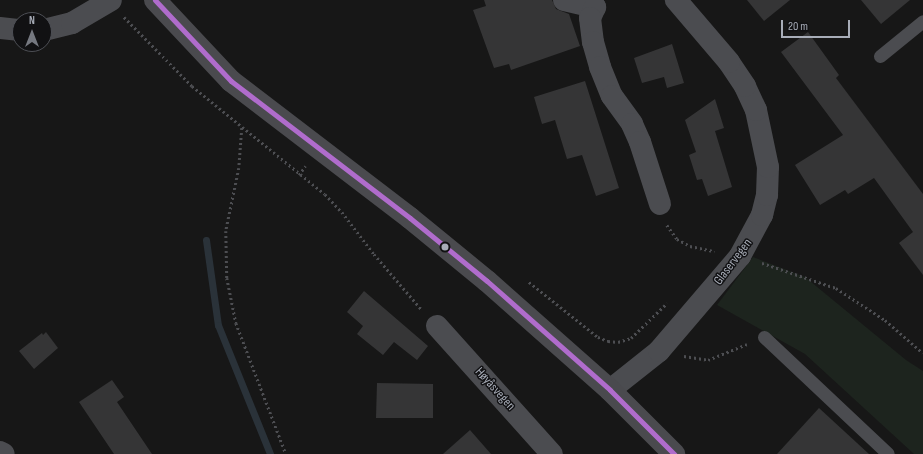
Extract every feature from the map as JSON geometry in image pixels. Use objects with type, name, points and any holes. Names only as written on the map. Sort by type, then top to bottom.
[{"type":"street","points":[[52,28],[72,23],[111,0]]},
{"type":"street","points":[[155,0],[231,80],[410,218],[487,281],[610,390],[674,454]]},
{"type":"street","name":"Glaservegen","points":[[610,390],[659,351],[740,256],[762,215],[766,195],[768,167],[764,136],[756,110],[745,86],[729,62],[676,0]]},
{"type":"street","points":[[585,2],[590,18],[592,42],[600,67],[612,96],[632,124],[640,142],[660,204]]},
{"type":"street","points":[[0,28],[12,29]]},
{"type":"street","name":"Høyåsvegen","points":[[437,326],[552,454]]},
{"type":"street","points":[[0,452],[4,454]]},
{"type":"lane","points":[[880,56],[923,21]]},
{"type":"lane","points":[[764,337],[888,454]]},
{"type":"path","points":[[131,24],[192,86],[342,212],[401,288],[437,326]]},
{"type":"path","points":[[242,128],[239,168],[226,230],[227,278],[236,323],[286,454]]},
{"type":"path","points":[[299,175],[308,161]]},
{"type":"path","points":[[660,204],[667,228],[677,239],[711,251],[740,256],[836,288],[885,320],[923,353]]},
{"type":"path","points":[[709,256],[711,251]]},
{"type":"path","points":[[529,282],[598,337],[618,342],[631,338],[672,298]]},
{"type":"path","points":[[631,338],[659,351],[708,360],[764,337]]},
{"type":"shaded area","points":[[753,257],[805,277],[906,360],[923,371],[923,454],[914,454],[805,354],[717,305]]},
{"type":"building","points":[[484,0],[552,0],[556,9],[569,14],[580,46],[511,70],[509,64],[494,68],[473,10],[486,6]]},
{"type":"building","points":[[747,0],[790,0],[764,21]]},
{"type":"building","points":[[861,0],[910,0],[881,24]]},
{"type":"building","points":[[808,32],[839,75],[836,78],[923,194],[923,275],[899,243],[913,232],[874,178],[848,194],[845,190],[820,205],[795,165],[843,135],[781,52]]},
{"type":"building","points":[[672,44],[684,83],[667,88],[664,77],[642,83],[634,58]]},
{"type":"building","points":[[585,81],[619,188],[596,196],[582,155],[567,159],[555,120],[542,124],[534,97]]},
{"type":"building","points":[[715,99],[724,128],[715,131],[732,187],[708,196],[702,179],[697,180],[689,155],[696,152],[685,120]]},
{"type":"building","points":[[364,291],[428,346],[417,360],[394,342],[383,355],[357,334],[363,326],[347,312]]},
{"type":"building","points":[[46,332],[58,348],[34,369],[19,351],[42,333],[43,335]]},
{"type":"building","points":[[112,380],[124,397],[117,402],[152,454],[114,454],[79,402]]},
{"type":"building","points":[[377,383],[433,384],[433,418],[376,418]]},
{"type":"building","points":[[819,408],[869,454],[777,454]]},
{"type":"building","points":[[470,430],[491,454],[443,454]]},
{"type":"waterway","points":[[206,240],[218,325],[270,454]]},
{"type":"transit line","points":[[155,0],[231,81],[410,218],[487,281],[610,390],[674,454]]}]
